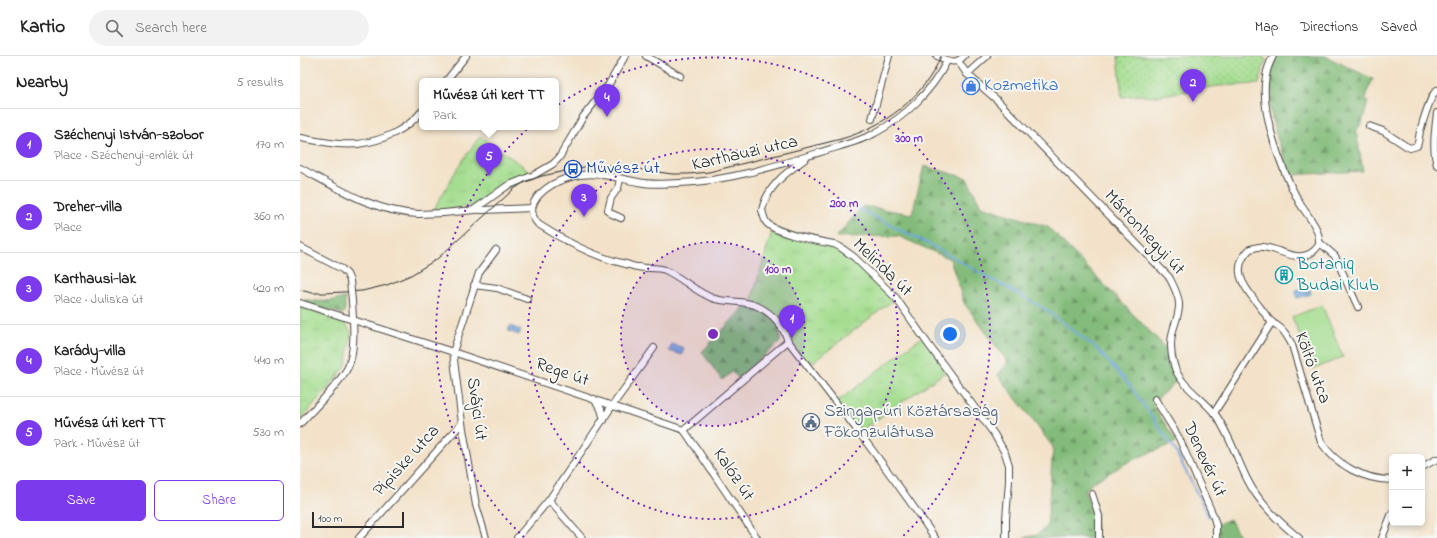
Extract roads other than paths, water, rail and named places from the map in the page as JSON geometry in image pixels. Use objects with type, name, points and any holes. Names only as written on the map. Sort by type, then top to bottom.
[{"type":"street","points":[[448,78],[466,56]]},
{"type":"street","points":[[300,168],[357,198],[387,209],[411,214],[427,214],[469,211],[475,209],[507,186],[516,181],[534,175],[553,164],[583,117],[609,84],[625,56]]},
{"type":"street","points":[[646,56],[680,76]]},
{"type":"street","points":[[872,119],[889,56]]},
{"type":"street","points":[[937,56],[947,61],[954,62],[958,61],[964,56]]},
{"type":"street","points":[[967,74],[988,56]]},
{"type":"street","points":[[1273,56],[1266,76],[1265,90],[1266,107],[1270,126],[1299,202],[1318,232],[1319,242],[1335,256],[1358,308]]},
{"type":"street","name":"Karthauzi utca","points":[[532,208],[536,198],[544,190],[557,182],[575,176],[594,174],[647,183],[698,182],[737,175],[810,156],[848,144],[874,133],[893,122],[929,90],[947,61]]},
{"type":"street","name":"Mártonhegyi út","points":[[958,61],[967,74],[996,100],[1169,277],[1175,289],[1179,303],[1178,318],[1172,334],[1171,344],[1171,355],[1174,368],[1195,394],[1214,413],[1229,439],[1246,478],[1254,492],[1273,514],[1299,538]]},
{"type":"street","points":[[1369,126],[1384,131],[1410,148],[1417,146],[1420,130],[1434,92],[1437,90]]},
{"type":"street","points":[[1437,113],[1434,154],[1437,165]]},
{"type":"street","points":[[300,138],[340,144],[358,144],[382,138],[401,130],[414,121],[419,115]]},
{"type":"street","name":"Melinda út","points":[[810,156],[784,174],[766,199],[762,210],[766,222],[773,228],[834,244],[840,247],[854,257],[896,298],[994,434],[1005,453],[1010,472],[1006,514],[1006,538]]},
{"type":"street","points":[[620,179],[618,188],[612,198],[608,210],[610,213],[621,218]]},
{"type":"street","points":[[475,209],[532,208],[531,214],[538,224],[571,244],[616,262],[638,267],[658,268],[665,270],[700,292],[714,298],[756,305],[773,317],[785,333],[788,341],[837,402],[936,538]]},
{"type":"street","name":"Költő utca","points":[[1319,242],[1319,245],[1312,252],[1301,256],[1293,256],[1263,247],[1250,249],[1246,253],[1240,268],[1243,285],[1272,322],[1281,328],[1287,335],[1292,345],[1315,426],[1321,442],[1327,452],[1350,469],[1372,477],[1389,480]]},
{"type":"street","points":[[300,246],[342,269],[347,274],[350,281],[353,320],[352,346],[348,367],[339,380],[300,424]]},
{"type":"street","name":"Svájci út","points":[[486,538],[476,505],[452,352],[479,273],[496,250]]},
{"type":"street","points":[[474,285],[497,288],[527,299]]},
{"type":"street","name":"Rege út","points":[[300,304],[452,352],[684,430]]},
{"type":"street","points":[[1214,413],[1272,322]]},
{"type":"street","points":[[684,430],[788,341]]},
{"type":"street","points":[[517,538],[549,500],[612,406],[654,348]]},
{"type":"street","points":[[594,399],[601,409],[604,420]]},
{"type":"street","name":"Denevér út","points":[[1155,399],[1179,438],[1213,515],[1216,525],[1216,538]]},
{"type":"street","name":"Pipiske utca","points":[[358,538],[462,423]]},
{"type":"street","name":"Kalóz út","points":[[684,430],[757,538]]},
{"type":"street","points":[[1425,466],[1437,459]]},
{"type":"street","points":[[1092,494],[1099,516],[1099,538]]},
{"type":"street","points":[[549,500],[582,538]]},
{"type":"street","points":[[1382,538],[1389,520]]},
{"type":"water","points":[[1309,286],[1311,294],[1297,298],[1295,290]]},
{"type":"water","points":[[510,326],[521,330],[519,335],[508,331]]},
{"type":"water","points":[[672,344],[684,348],[682,355],[669,351]]},
{"type":"waterway","points":[[849,204],[936,248],[1045,309],[1096,348],[1129,384],[1175,450],[1209,517]]},
{"type":"tram line","points":[[300,290],[312,293],[362,291],[387,285],[411,275],[437,259],[514,189],[526,181],[542,176],[589,166],[609,165],[672,174],[709,172],[857,134],[887,119],[913,98],[934,71],[941,56]]},
{"type":"place","name":"Kozmetika","points":[[971,86]]},
{"type":"place","name":"Dreher-villa","points":[[1193,102]]},
{"type":"place","name":"Karády-villa","points":[[607,117]]},
{"type":"place","name":"Művész út","points":[[573,169]]},
{"type":"place","name":"Művész úti kert TT","points":[[489,176]]},
{"type":"place","name":"Karthausi-lak","points":[[584,217]]},
{"type":"place","name":"Botaniq Budai Klub","points":[[1284,275]]},
{"type":"place","name":"Széchenyi István-szobor","points":[[792,338]]},
{"type":"place","name":"Szingapúri Köztársaság Főkonzulátusa","points":[[811,422]]}]
